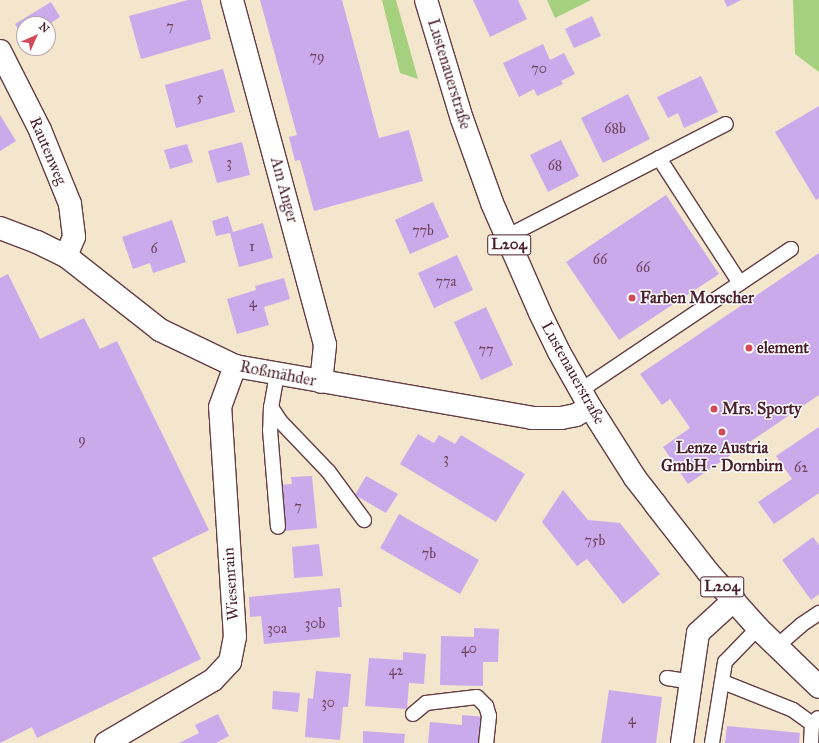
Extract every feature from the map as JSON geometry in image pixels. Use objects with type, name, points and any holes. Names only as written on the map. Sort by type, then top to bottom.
[{"type":"street","name":"Am Anger","points":[[232,0],[325,345],[321,382]]},
{"type":"street","name":"Lustenauerstraße","points":[[426,0],[465,126],[506,237],[559,352],[585,398],[635,478],[708,572],[776,647],[819,686]]},
{"type":"street","name":"Rautenweg","points":[[0,51],[40,130],[70,204],[74,237],[66,256]]},
{"type":"street","name":"Roßmähder","points":[[0,228],[37,242],[66,256],[160,330],[235,366],[532,418],[561,418],[576,415],[585,398]]},
{"type":"street","name":"Wiesenrain","points":[[110,741],[213,680],[230,662],[235,637],[220,407],[235,366]]},
{"type":"street","points":[[682,743],[698,633],[734,600]]},
{"type":"lane","points":[[506,237],[726,124]]},
{"type":"lane","points":[[659,158],[740,283]]},
{"type":"lane","points":[[585,398],[740,283],[791,249]]},
{"type":"lane","points":[[277,374],[271,407],[270,430],[278,528]]},
{"type":"lane","points":[[271,407],[280,421],[328,471],[364,520]]},
{"type":"lane","points":[[776,647],[801,625],[819,613]]},
{"type":"lane","points":[[712,743],[725,662],[758,628]]},
{"type":"lane","points":[[667,678],[691,682]]},
{"type":"lane","points":[[723,682],[816,720],[811,743]]},
{"type":"lane","points":[[413,714],[426,703],[477,697],[486,706],[489,716],[486,743]]},
{"type":"green space","points":[[382,0],[396,0],[418,79],[400,73]]},
{"type":"green space","points":[[547,0],[591,0],[555,18]]},
{"type":"green space","points":[[793,0],[819,0],[819,72],[795,54]]},
{"type":"building","points":[[188,0],[201,0],[211,39],[141,59],[129,16]]},
{"type":"building","points":[[260,0],[342,0],[379,138],[409,130],[423,181],[314,211],[300,160],[295,161],[289,137],[297,135]]},
{"type":"building","points":[[473,0],[518,0],[527,19],[490,37]]},
{"type":"building","points":[[724,0],[741,0],[727,7]]},
{"type":"building","points":[[51,2],[60,17],[56,20],[56,16],[28,16]]},
{"type":"building","points":[[592,16],[601,36],[574,48],[565,29]]},
{"type":"building","points":[[543,44],[550,60],[564,53],[575,74],[561,81],[563,84],[537,96],[534,89],[519,97],[503,63]]},
{"type":"building","points":[[223,69],[235,112],[176,128],[165,85]]},
{"type":"building","points":[[701,76],[718,112],[684,128],[678,113],[668,118],[657,97]]},
{"type":"building","points":[[628,94],[650,139],[603,163],[581,118]]},
{"type":"building","points":[[819,106],[819,198],[816,200],[775,132]]},
{"type":"building","points":[[0,115],[16,141],[0,151]]},
{"type":"building","points":[[561,140],[579,176],[548,192],[530,155]]},
{"type":"building","points":[[242,142],[250,175],[217,183],[208,151]]},
{"type":"building","points":[[187,144],[193,162],[170,169],[164,150]]},
{"type":"building","points":[[666,195],[719,274],[619,340],[566,262]]},
{"type":"building","points":[[433,202],[449,237],[410,254],[395,220]]},
{"type":"building","points":[[228,216],[233,232],[263,223],[273,258],[239,267],[230,233],[216,236],[212,221]]},
{"type":"building","points":[[172,220],[186,262],[153,273],[150,263],[133,269],[122,237]]},
{"type":"building","name":"element","points":[[819,253],[819,395],[688,484],[663,447],[690,428],[670,399],[662,405],[640,374]]},
{"type":"building","points":[[457,255],[473,290],[434,308],[418,273]]},
{"type":"building","points":[[8,274],[40,339],[84,318],[100,349],[117,341],[209,530],[152,558],[201,659],[37,738],[32,727],[0,743],[0,278]]},
{"type":"building","points":[[284,278],[290,299],[264,307],[269,325],[237,334],[227,299],[256,290],[255,286]]},
{"type":"building","points":[[486,307],[513,365],[481,380],[454,322]]},
{"type":"building","points":[[819,427],[819,493],[774,524],[758,502],[792,479],[776,456]]},
{"type":"building","points":[[418,434],[434,443],[439,435],[455,444],[461,435],[525,474],[496,522],[400,464]]},
{"type":"building","points":[[312,476],[317,528],[284,531],[280,485],[292,484],[291,477]]},
{"type":"building","points":[[366,476],[398,494],[386,513],[355,495]]},
{"type":"building","points":[[563,490],[588,520],[620,523],[660,574],[623,604],[587,559],[577,566],[542,522]]},
{"type":"building","points":[[399,514],[479,560],[460,594],[380,548]]},
{"type":"building","points":[[813,537],[819,545],[819,594],[811,600],[782,560]]},
{"type":"building","points":[[319,544],[323,576],[294,578],[292,547]]},
{"type":"building","points":[[340,588],[342,607],[338,607],[340,637],[264,644],[261,616],[250,617],[249,597]]},
{"type":"building","points":[[474,628],[499,629],[498,662],[483,662],[483,686],[440,685],[441,636],[474,637]]},
{"type":"building","points":[[403,652],[426,654],[424,684],[409,683],[407,709],[365,706],[369,658],[403,660]]},
{"type":"building","points":[[316,671],[351,674],[348,707],[343,707],[340,740],[305,737],[308,698],[313,699]]},
{"type":"building","points":[[609,690],[662,697],[656,743],[601,743]]},
{"type":"building","points":[[273,691],[300,693],[298,712],[272,709]]},
{"type":"building","points":[[218,714],[229,736],[216,743],[179,743],[199,733],[195,725]]},
{"type":"building","points":[[462,715],[485,717],[482,743],[428,743],[430,722],[462,725]]},
{"type":"building","points":[[727,726],[800,733],[799,743],[725,743]]},
{"type":"building","points":[[363,731],[405,734],[404,743],[363,743]]},
{"type":"place","name":"Farben Morscher","points":[[632,298]]},
{"type":"place","name":"element","points":[[749,348]]},
{"type":"place","name":"Mrs. Sporty","points":[[714,409]]},
{"type":"place","name":"Lenze Austria GmbH - Dornbirn","points":[[722,432]]}]
